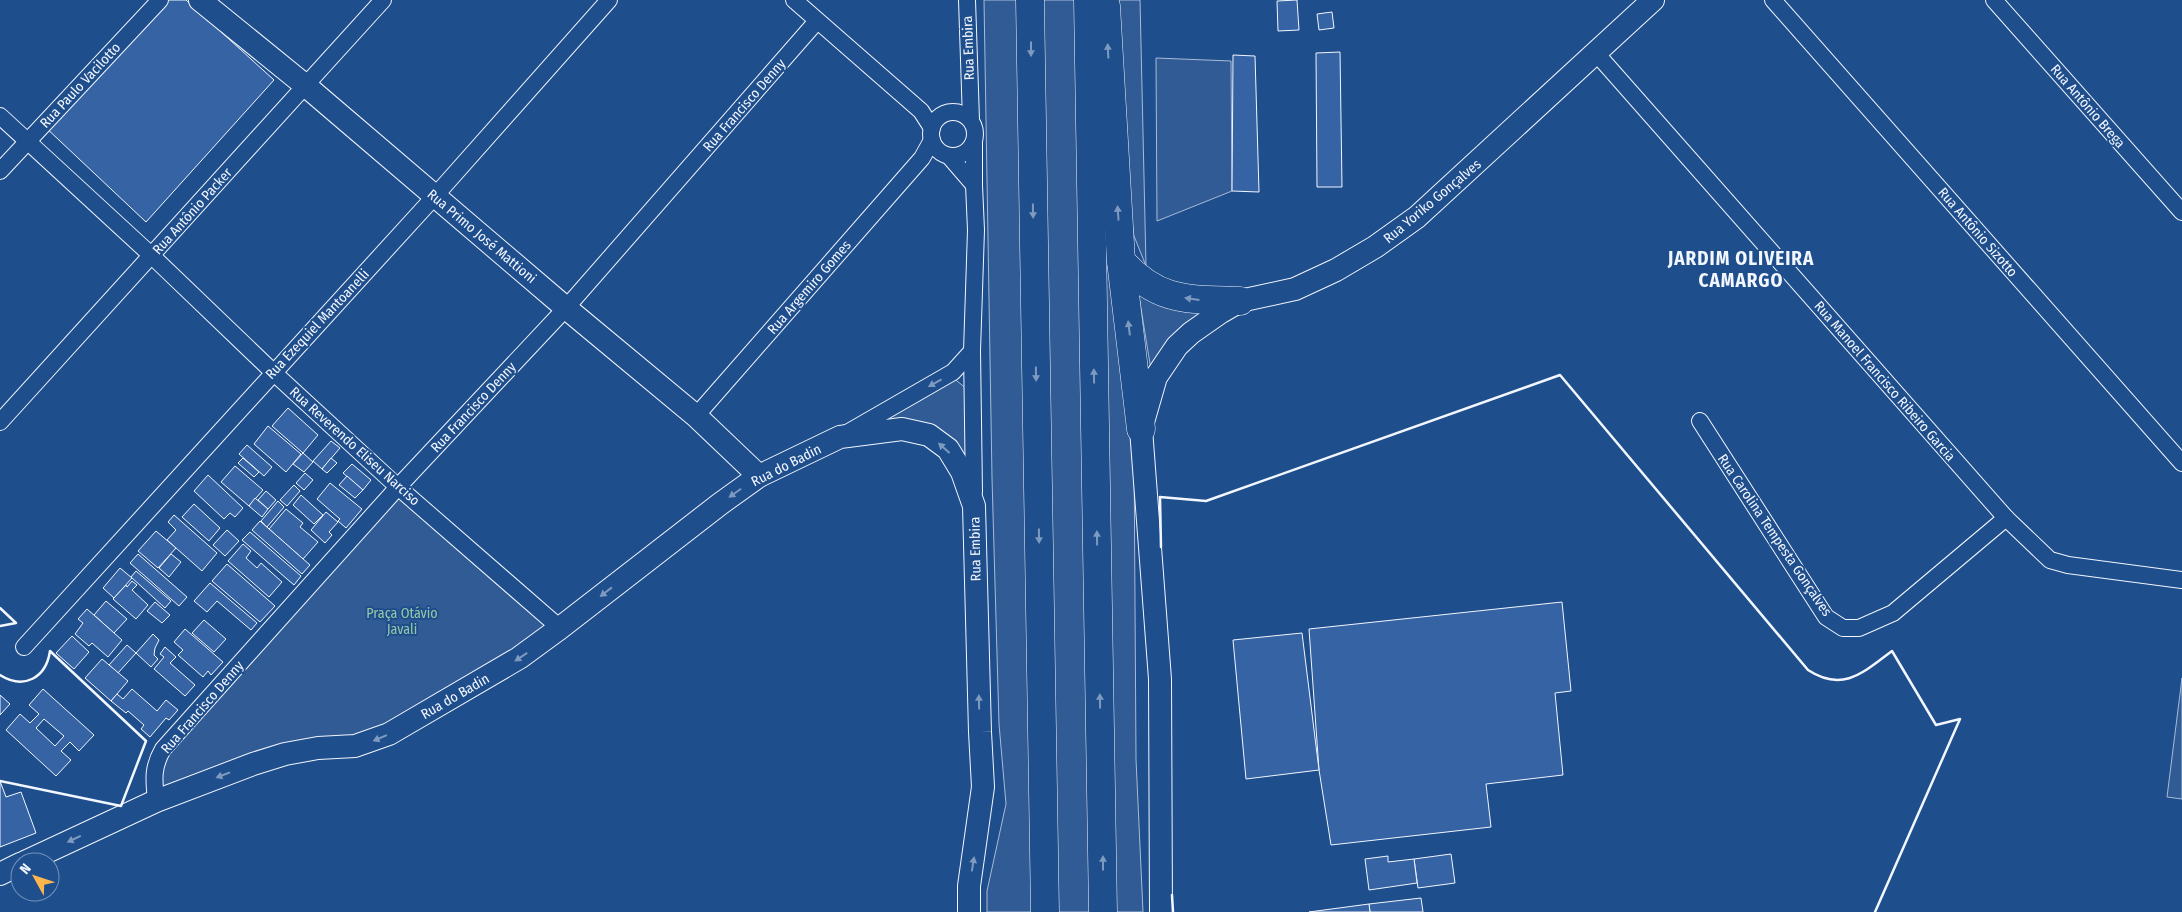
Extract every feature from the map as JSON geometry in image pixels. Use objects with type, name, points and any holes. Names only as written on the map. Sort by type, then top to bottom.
[{"type":"highway","points":[[1030,0],[1045,912]]},
{"type":"highway","points":[[1088,0],[1103,912]]},
{"type":"highway","points":[[1106,0],[1121,262],[1141,429]]},
{"type":"highway","points":[[1121,262],[1148,287],[1168,295],[1196,300],[1240,301]]},
{"type":"main road","name":"Rua Primo José Mattioni","points":[[200,0],[306,86],[566,308],[696,416],[759,476]]},
{"type":"main road","name":"Rua Yoriko Gonçalves","points":[[1141,429],[1156,377],[1171,354],[1191,333],[1240,301],[1295,289],[1336,270],[1375,247],[1417,216],[1653,0]]},
{"type":"main road","name":"Rua do Badin","points":[[46,852],[156,801],[253,764],[285,754],[318,748],[355,746],[372,741],[445,703],[519,658],[759,476],[840,437],[902,428],[929,436],[948,449],[962,472],[974,506]]},
{"type":"main road","points":[[1141,429],[1160,680],[1161,912]]},
{"type":"main road","name":"Rua Embira","points":[[969,912],[969,886],[983,787],[974,506]]},
{"type":"street","name":"Rua Paulo Vacilotto","points":[[0,171],[160,0]]},
{"type":"street","name":"Rua Antônio Packer","points":[[0,422],[383,0]]},
{"type":"street","name":"Rua Ezequiel Mantoanelli","points":[[24,647],[435,196],[609,0]]},
{"type":"street","points":[[794,0],[920,111],[974,185]]},
{"type":"street","name":"Rua Embira","points":[[964,116],[970,96],[967,0]]},
{"type":"street","name":"Rua Antônio Sizotto","points":[[1773,0],[2182,463]]},
{"type":"street","name":"Rua Antônio Brega","points":[[1994,0],[2182,212]]},
{"type":"street","name":"Rua Francisco Denny","points":[[156,801],[155,763],[162,749],[398,486],[566,308],[817,21]]},
{"type":"street","name":"Rua Manoel Francisco Ribeiro Garcia","points":[[1596,53],[2006,518],[2050,560],[2068,565],[2182,580]]},
{"type":"street","points":[[948,113],[964,116],[974,127],[974,142],[964,154],[957,157],[939,139],[948,113]]},
{"type":"street","name":"Rua Reverendo Eliseu Narciso","points":[[0,116],[151,255],[273,372],[398,486],[560,628]]},
{"type":"street","name":"Rua Argemiro Gomes","points":[[696,416],[939,139]]},
{"type":"street","name":"Rua Embira","points":[[974,142],[976,230],[972,351],[974,506]]},
{"type":"street","name":"Rua do Badin","points":[[840,437],[953,372],[972,351]]},
{"type":"street","name":"Rua Carolina Tempesta Gonçalves","points":[[1700,421],[1826,617],[1843,628],[1859,628],[1893,612],[2006,518]]},
{"type":"shaded area","points":[[984,0],[1022,0],[1035,912],[987,912],[987,891],[1006,804],[999,724],[992,478]]},
{"type":"shaded area","points":[[1040,0],[1077,0],[1091,912],[1055,912]]},
{"type":"shaded area","points":[[1115,0],[1140,0],[1146,266],[1134,236],[1128,196]]},
{"type":"shaded area","points":[[1156,58],[1231,61],[1232,191],[1157,221]]},
{"type":"shaded area","points":[[1101,223],[1107,224],[1134,446],[1136,759],[1143,912],[1111,912]]},
{"type":"shaded area","points":[[1138,290],[1208,308],[1184,324],[1167,343],[1151,370]]},
{"type":"shaded area","points":[[952,377],[967,389],[974,479],[929,435],[863,428]]},
{"type":"shaded area","name":"Praça Otávio Javali","points":[[395,490],[554,628],[372,741],[160,800],[155,763]]},
{"type":"shaded area","points":[[2182,678],[2182,799],[2167,797]]},
{"type":"building","points":[[160,0],[186,0],[274,80],[146,222],[43,125]]},
{"type":"building","points":[[1297,0],[1299,30],[1278,31],[1277,1]]},
{"type":"building","points":[[1332,12],[1334,28],[1319,30],[1317,14]]},
{"type":"building","points":[[1340,52],[1342,187],[1317,187],[1316,53]]},
{"type":"building","points":[[1233,55],[1255,56],[1259,192],[1232,191]]},
{"type":"building","points":[[288,408],[318,435],[303,453],[272,426]]},
{"type":"building","points":[[268,426],[301,454],[286,472],[254,444]]},
{"type":"building","points":[[331,441],[340,448],[322,469],[313,461]]},
{"type":"building","points":[[247,445],[272,467],[264,476],[239,454]]},
{"type":"building","points":[[303,453],[313,462],[304,472],[293,464]]},
{"type":"building","points":[[243,458],[259,472],[254,477],[238,463]]},
{"type":"building","points":[[331,458],[337,463],[327,473],[322,469]]},
{"type":"building","points":[[352,464],[371,480],[363,490],[343,473]]},
{"type":"building","points":[[235,466],[263,490],[249,506],[221,482]]},
{"type":"building","points":[[305,473],[313,480],[304,490],[296,483]]},
{"type":"building","points":[[208,475],[243,508],[235,517],[230,513],[224,519],[194,491]]},
{"type":"building","points":[[347,476],[363,490],[355,498],[339,485]]},
{"type":"building","points":[[330,483],[362,509],[346,528],[338,521],[340,519],[317,499]]},
{"type":"building","points":[[294,485],[300,491],[287,506],[280,500]]},
{"type":"building","points":[[266,491],[276,500],[268,509],[258,500]]},
{"type":"building","points":[[301,495],[323,515],[314,524],[293,505]]},
{"type":"building","points":[[255,498],[268,509],[262,517],[249,506]]},
{"type":"building","points":[[278,501],[284,507],[267,527],[261,521]]},
{"type":"building","points":[[194,504],[220,528],[209,541],[182,517]]},
{"type":"building","points":[[286,509],[303,523],[300,527],[318,542],[303,559],[269,529]]},
{"type":"building","points":[[326,512],[338,522],[329,532],[332,535],[325,543],[311,530]]},
{"type":"building","points":[[174,515],[217,553],[202,571],[167,540],[176,530],[168,522]]},
{"type":"building","points":[[260,521],[310,565],[302,574],[252,530]]},
{"type":"building","points":[[227,530],[239,541],[225,556],[213,545]]},
{"type":"building","points":[[156,531],[176,548],[158,568],[138,551]]},
{"type":"building","points":[[250,532],[301,576],[294,585],[242,540]]},
{"type":"building","points":[[243,544],[251,551],[246,558],[257,568],[261,563],[282,582],[269,597],[228,561]]},
{"type":"building","points":[[138,554],[187,597],[179,606],[130,563]]},
{"type":"building","points":[[171,554],[181,562],[169,577],[159,568]]},
{"type":"building","points":[[227,564],[275,606],[260,622],[212,581]]},
{"type":"building","points":[[120,568],[132,578],[114,598],[103,588]]},
{"type":"building","points":[[136,571],[171,601],[165,608],[131,577]]},
{"type":"building","points":[[132,581],[137,585],[132,590],[148,605],[136,619],[113,599]]},
{"type":"building","points":[[210,583],[257,623],[251,630],[217,601],[207,612],[194,601]]},
{"type":"building","points":[[106,601],[127,619],[114,633],[94,615]]},
{"type":"building","points":[[155,602],[170,615],[162,623],[147,611]]},
{"type":"building","points":[[1562,602],[1571,691],[1555,693],[1563,775],[1486,784],[1491,827],[1331,845],[1319,770],[1309,629]]},
{"type":"building","points":[[87,609],[122,640],[108,657],[92,643],[89,646],[75,634],[83,623],[78,619]]},
{"type":"building","points":[[204,620],[226,639],[214,652],[192,633]]},
{"type":"building","points":[[185,629],[223,662],[211,675],[208,671],[203,677],[178,655],[183,650],[174,642]]},
{"type":"building","points":[[1302,633],[1319,770],[1246,779],[1233,640]]},
{"type":"building","points":[[153,634],[159,640],[154,655],[158,659],[151,667],[136,653]]},
{"type":"building","points":[[72,636],[89,652],[74,669],[56,653]]},
{"type":"building","points":[[127,645],[136,653],[118,673],[109,665]]},
{"type":"building","points":[[165,647],[176,657],[170,663],[195,685],[185,696],[154,669],[164,657],[160,654]]},
{"type":"building","points":[[102,659],[128,681],[111,701],[85,678]]},
{"type":"building","points":[[43,689],[94,735],[79,751],[70,742],[61,751],[71,760],[56,776],[6,730],[20,714],[30,723],[39,714],[29,705]],"holes":[[[44,719],[64,736],[55,746],[36,728]]]},
{"type":"building","points":[[132,689],[157,711],[166,700],[178,710],[169,720],[166,718],[150,737],[141,729],[144,725],[128,711],[126,713],[111,701],[117,694],[123,699]]},
{"type":"building","points":[[0,695],[10,704],[0,715]]},
{"type":"building","points":[[0,781],[6,797],[21,792],[36,833],[0,847]]},
{"type":"building","points":[[1451,854],[1455,883],[1418,888],[1414,859]]},
{"type":"building","points":[[1388,856],[1388,862],[1414,859],[1417,883],[1369,890],[1365,859]]},
{"type":"building","points":[[1421,898],[1423,912],[1370,912],[1369,904]]},
{"type":"building","points":[[1369,904],[1370,912],[1309,912]]},
{"type":"wall","points":[[1161,547],[1160,497],[1206,501],[1560,375],[1808,670],[1821,677],[1843,680],[1862,672],[1892,651],[1936,725],[1960,719],[1875,912]]},
{"type":"wall","points":[[0,608],[16,623],[0,626]]},
{"type":"wall","points":[[0,675],[17,681],[32,679],[44,668],[50,651],[146,741],[121,806],[0,781]]},
{"type":"wall","points":[[1172,895],[1173,912]]},
{"type":"district","name":"JARDIM OLIVEIRA CAMARGO","points":[[1741,269]]}]
